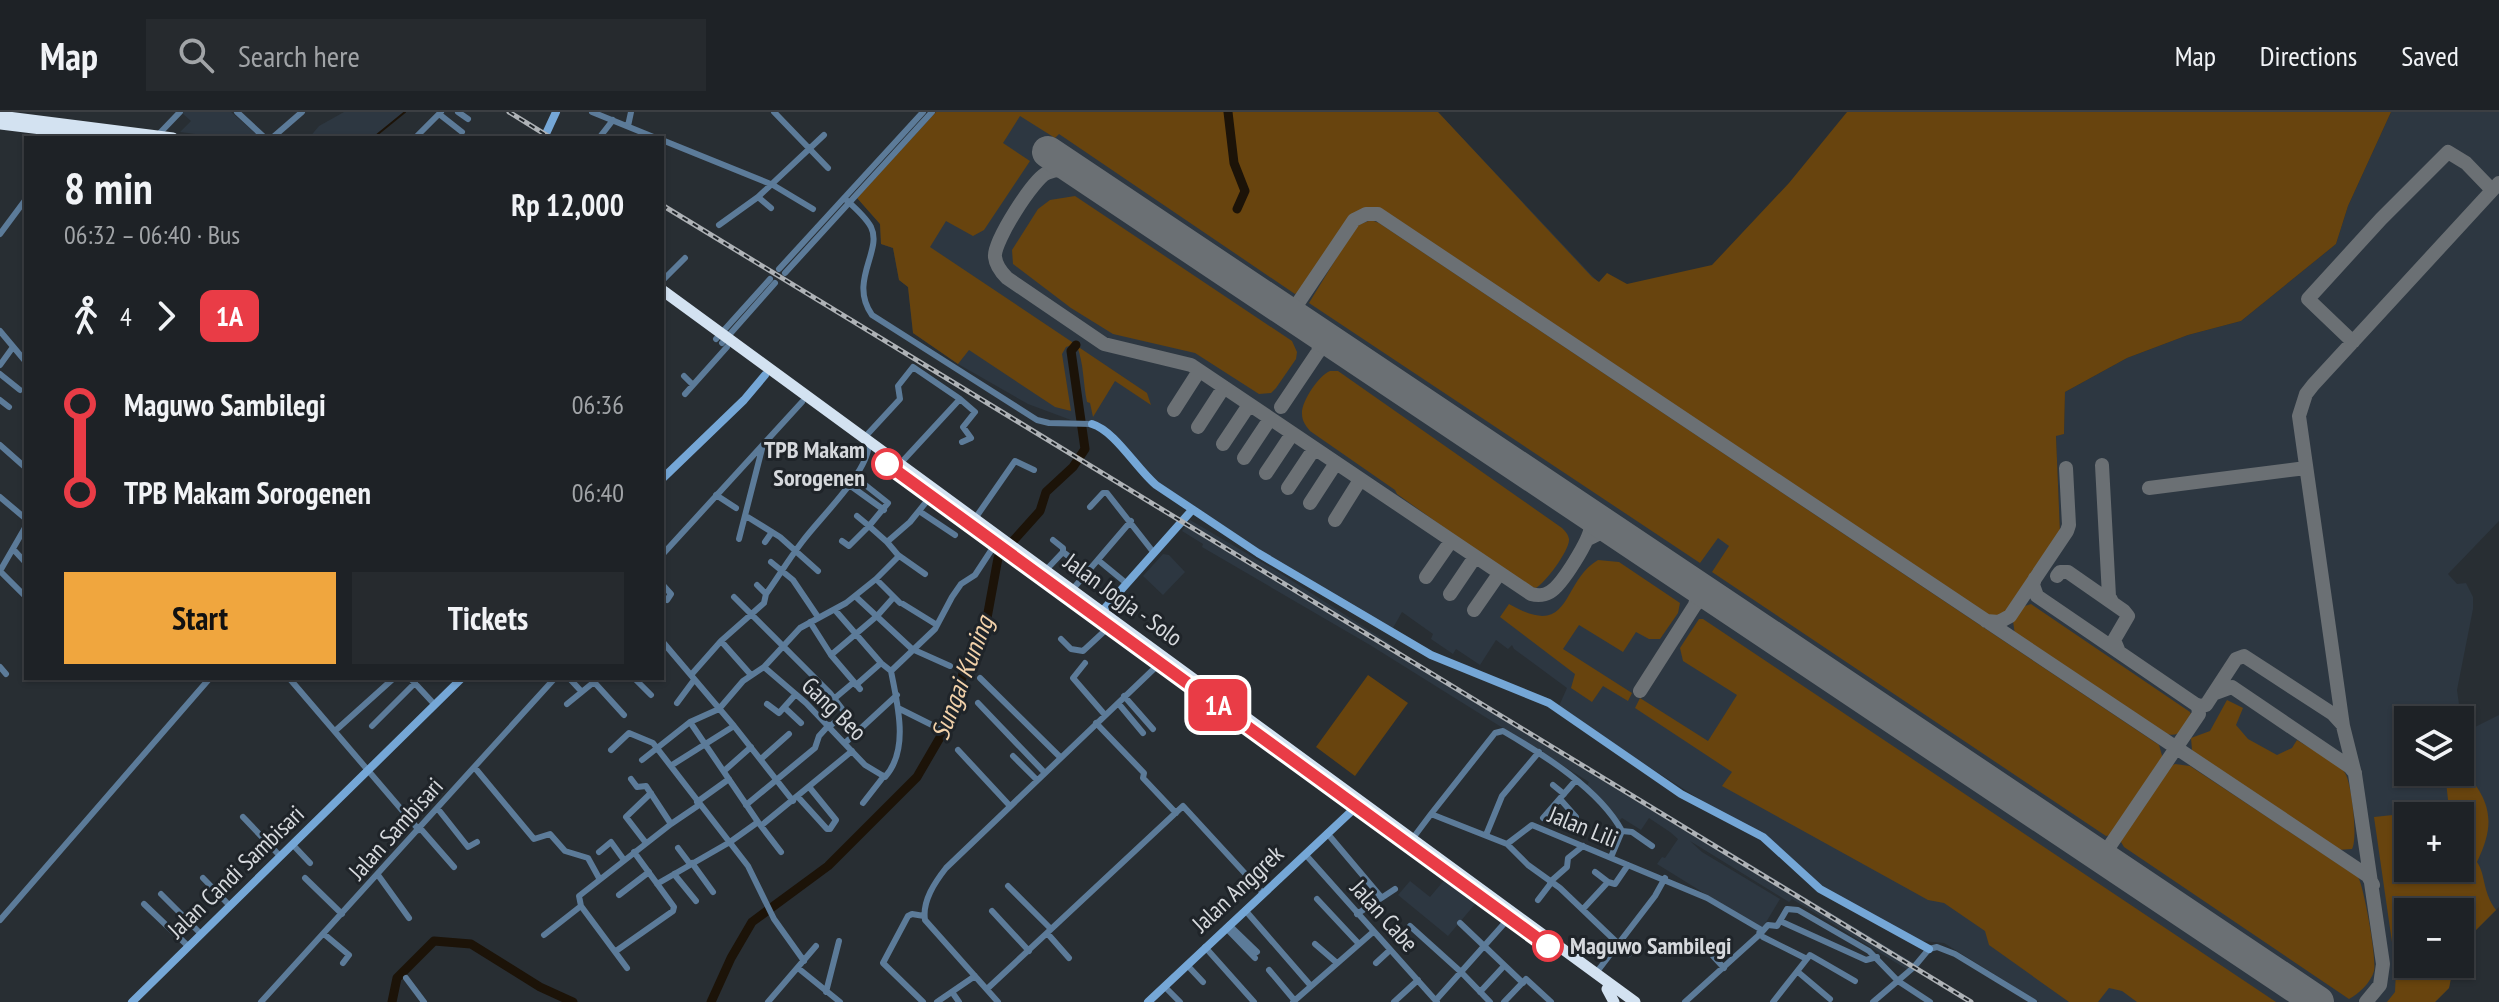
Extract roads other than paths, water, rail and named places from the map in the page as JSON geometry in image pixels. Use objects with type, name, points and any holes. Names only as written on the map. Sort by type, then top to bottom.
[{"type":"highway","points":[[0,116],[40,116],[157,136]]},
{"type":"highway","points":[[0,124],[74,135]]},
{"type":"highway","name":"Jalan Jogja - Solo","points":[[664,292],[765,375],[899,465],[1000,543]]},
{"type":"highway","name":"Jalan Jogja - Solo","points":[[664,300],[866,444],[931,496],[1413,838],[1596,973],[1629,1001]]},
{"type":"highway","name":"Jalan Jogja - Solo","points":[[1021,557],[1045,570],[1072,590],[1110,626],[1160,663],[1607,989],[1629,1001]]},
{"type":"highway","points":[[1607,989],[1614,1002]]},
{"type":"street","points":[[274,136],[302,112]]},
{"type":"street","points":[[458,112],[468,119]]},
{"type":"street","points":[[545,136],[556,112]]},
{"type":"street","points":[[592,112],[651,136]]},
{"type":"street","points":[[628,126],[631,112]]},
{"type":"street","points":[[774,112],[828,168]]},
{"type":"street","points":[[242,113],[263,136]]},
{"type":"street","points":[[417,136],[440,113],[462,132]]},
{"type":"street","points":[[782,271],[927,113]]},
{"type":"street","points":[[157,136],[175,114]]},
{"type":"street","points":[[601,136],[613,120]]},
{"type":"street","points":[[719,225],[773,185],[824,135]]},
{"type":"street","points":[[664,141],[773,185],[813,209]]},
{"type":"street","points":[[758,197],[771,208]]},
{"type":"street","points":[[846,200],[867,221],[873,233],[862,287],[864,302],[872,315],[1037,420],[1092,424],[1108,433],[1146,477],[1189,511],[1431,655],[1549,703],[1681,794],[1763,837],[1820,889],[1929,949]]},
{"type":"street","points":[[0,234],[24,202]]},
{"type":"street","points":[[664,279],[685,258]]},
{"type":"street","points":[[685,394],[722,340],[772,281]]},
{"type":"street","points":[[0,331],[24,360]]},
{"type":"street","points":[[0,365],[13,347]]},
{"type":"street","points":[[677,703],[721,641],[764,603],[766,594],[796,551],[867,458],[866,444],[900,399],[898,386],[913,367],[975,412],[963,427]]},
{"type":"street","points":[[0,374],[20,390]]},
{"type":"street","points":[[664,477],[765,375]]},
{"type":"street","points":[[684,376],[693,385]]},
{"type":"street","points":[[899,465],[960,399]]},
{"type":"street","points":[[0,400],[9,407]]},
{"type":"street","points":[[664,553],[802,402]]},
{"type":"street","points":[[949,414],[971,438],[962,442]]},
{"type":"street","points":[[0,445],[24,466]]},
{"type":"street","points":[[739,539],[761,446]]},
{"type":"street","points":[[974,520],[1015,461],[1034,470]]},
{"type":"street","points":[[842,541],[849,546],[888,504],[887,500],[854,476]]},
{"type":"street","points":[[848,484],[884,510]]},
{"type":"street","points":[[1090,507],[1106,492],[1154,553]]},
{"type":"street","points":[[716,495],[736,508]]},
{"type":"street","points":[[887,542],[931,496]]},
{"type":"street","points":[[0,497],[24,517]]},
{"type":"street","points":[[919,511],[955,535]]},
{"type":"street","points":[[1099,614],[1189,511]]},
{"type":"street","points":[[746,516],[772,532],[818,571]]},
{"type":"street","points":[[857,516],[898,555],[925,574]]},
{"type":"street","points":[[1072,590],[1131,521]]},
{"type":"street","points":[[24,530],[0,571],[24,595]]},
{"type":"street","points":[[765,542],[772,532]]},
{"type":"street","points":[[1053,540],[1088,571]]},
{"type":"street","points":[[891,671],[937,625],[961,584],[975,575],[1000,543]]},
{"type":"street","points":[[13,549],[24,561]]},
{"type":"street","points":[[0,550],[8,557]]},
{"type":"street","points":[[1045,570],[1063,552]]},
{"type":"street","points":[[642,760],[690,722],[719,709],[751,675],[764,667],[781,646],[810,622],[855,596],[898,555]]},
{"type":"street","points":[[1098,560],[1124,585]]},
{"type":"street","points":[[771,562],[793,580],[818,617]]},
{"type":"street","points":[[876,579],[893,598],[937,625]]},
{"type":"street","points":[[757,585],[766,594]]},
{"type":"street","points":[[664,586],[671,594],[667,600]]},
{"type":"street","points":[[855,596],[912,649],[950,666]]},
{"type":"street","points":[[734,597],[835,698],[848,716],[829,726],[819,736],[815,748],[746,805]]},
{"type":"street","points":[[831,655],[877,616],[893,598]]},
{"type":"street","points":[[835,610],[891,671],[900,709],[897,751],[889,772],[882,776],[863,803]]},
{"type":"street","points":[[810,622],[831,655],[857,685]]},
{"type":"street","points":[[1061,639],[1071,649],[1083,651],[1110,626]]},
{"type":"street","points":[[721,641],[751,675]]},
{"type":"street","points":[[664,643],[777,780],[830,829],[836,820],[810,788]]},
{"type":"street","points":[[835,698],[857,685],[881,663]]},
{"type":"street","points":[[1085,663],[1073,678],[1105,715]]},
{"type":"street","points":[[924,916],[926,903],[946,868],[1160,663]]},
{"type":"street","points":[[0,667],[6,674]]},
{"type":"street","name":"Gang Beo","points":[[764,667],[882,776]]},
{"type":"street","points":[[980,678],[1060,757]]},
{"type":"street","points":[[0,920],[208,680]]},
{"type":"street","points":[[291,680],[367,772],[454,867]]},
{"type":"street","points":[[335,731],[392,680]]},
{"type":"street","points":[[372,726],[412,680],[435,705]]},
{"type":"street","name":"Jalan Candi Sambisari","points":[[132,1002],[460,680]]},
{"type":"street","name":"Jalan Sambisari","points":[[267,1000],[553,680]]},
{"type":"street","points":[[571,680],[581,691]]},
{"type":"street","points":[[636,680],[651,695]]},
{"type":"street","points":[[567,704],[592,682],[597,683],[624,715]]},
{"type":"street","points":[[767,704],[777,713],[795,695]]},
{"type":"street","points":[[845,743],[897,695]]},
{"type":"street","points":[[1124,696],[1153,729]]},
{"type":"street","points":[[978,703],[1044,772]]},
{"type":"street","points":[[1118,703],[1143,733]]},
{"type":"street","points":[[785,708],[801,723]]},
{"type":"street","points":[[900,709],[940,729]]},
{"type":"street","points":[[690,722],[781,852]]},
{"type":"street","points":[[1096,723],[1144,773],[1143,778],[1176,813]]},
{"type":"street","points":[[672,765],[734,726]]},
{"type":"street","points":[[1413,838],[1498,731],[1539,752],[1576,780],[1622,831],[1632,832],[1652,846]]},
{"type":"street","points":[[611,750],[625,736],[635,734],[658,748],[748,866],[774,919],[804,961]]},
{"type":"street","points":[[761,759],[789,734]]},
{"type":"street","points":[[724,771],[751,747]]},
{"type":"street","points":[[958,750],[1010,806]]},
{"type":"street","points":[[657,884],[760,824],[810,788],[852,751]]},
{"type":"street","points":[[1486,835],[1502,796],[1539,752]]},
{"type":"street","points":[[1013,756],[1036,779]]},
{"type":"street","points":[[475,768],[534,839],[548,833],[565,851],[588,858],[599,878]]},
{"type":"street","points":[[631,779],[636,786],[645,785],[671,824]]},
{"type":"street","points":[[627,968],[581,906],[581,893],[729,779]]},
{"type":"street","points":[[1543,818],[1576,780]]},
{"type":"street","points":[[1553,785],[1575,813],[1572,823]]},
{"type":"street","points":[[646,843],[626,817],[651,793]]},
{"type":"street","points":[[987,989],[1183,806],[1263,893]]},
{"type":"street","name":"Jalan Anggrek","points":[[1148,1002],[1357,806]]},
{"type":"street","points":[[438,809],[468,847],[477,842]]},
{"type":"street","points":[[1431,814],[1507,844],[1583,909],[1629,954]]},
{"type":"street","points":[[243,817],[280,856]]},
{"type":"street","name":"Jalan Lili","points":[[1507,844],[1532,825],[1707,898],[1807,959],[1814,955],[1855,981]]},
{"type":"street","points":[[1611,857],[1622,831]]},
{"type":"street","points":[[1327,833],[1381,897]]},
{"type":"street","points":[[599,852],[620,836]]},
{"type":"street","points":[[611,842],[624,860]]},
{"type":"street","points":[[293,845],[310,863]]},
{"type":"street","points":[[1538,900],[1567,867],[1568,858],[1583,846]]},
{"type":"street","points":[[678,848],[713,892]]},
{"type":"street","points":[[616,951],[672,913],[674,907],[634,852]]},
{"type":"street","name":"Jalan Cabe","points":[[1305,854],[1437,1001]]},
{"type":"street","points":[[748,866],[757,864]]},
{"type":"street","points":[[1595,872],[1615,884],[1628,865]]},
{"type":"street","points":[[619,895],[649,872]]},
{"type":"street","points":[[674,874],[696,901]]},
{"type":"street","points":[[378,875],[409,918]]},
{"type":"street","points":[[203,878],[230,906]]},
{"type":"street","points":[[305,878],[342,914]]},
{"type":"street","points":[[1596,973],[1655,896],[1665,878]]},
{"type":"street","points":[[1583,909],[1608,882]]},
{"type":"street","points":[[1008,886],[1069,958]]},
{"type":"street","points":[[1357,914],[1394,890],[1400,898]]},
{"type":"street","points":[[161,894],[201,934]]},
{"type":"street","points":[[1317,899],[1359,944]]},
{"type":"street","points":[[144,904],[188,946]]},
{"type":"street","points":[[544,935],[581,906]]},
{"type":"street","points":[[1685,1002],[1768,925],[1776,927],[1789,908],[1798,910],[1877,957],[1898,981],[1930,1002]]},
{"type":"street","points":[[1245,910],[1311,986]]},
{"type":"street","points":[[992,911],[1029,951]]},
{"type":"street","points":[[923,1002],[883,963],[908,916],[912,914],[924,916],[998,1002]]},
{"type":"street","points":[[1437,1001],[1510,917]]},
{"type":"street","points":[[1780,921],[1866,960],[1877,957]]},
{"type":"street","points":[[1460,923],[1523,983]]},
{"type":"street","points":[[1228,926],[1256,955]]},
{"type":"street","points":[[1410,926],[1490,1002]]},
{"type":"street","points":[[1269,970],[1294,1002],[1373,932]]},
{"type":"street","points":[[324,934],[349,955],[343,963]]},
{"type":"street","points":[[826,992],[839,941]]},
{"type":"street","points":[[1315,944],[1337,963]]},
{"type":"street","points":[[768,1002],[816,946]]},
{"type":"street","points":[[1205,947],[1254,1002]]},
{"type":"street","points":[[1873,1002],[1929,949],[1937,947],[1949,950],[2034,1002]]},
{"type":"street","points":[[1376,963],[1390,950]]},
{"type":"street","points":[[1713,956],[1724,968]]},
{"type":"street","points":[[1773,1002],[1807,959]]},
{"type":"street","points":[[1187,965],[1203,982]]},
{"type":"street","points":[[1476,1002],[1504,966]]},
{"type":"street","points":[[798,968],[836,1000]]},
{"type":"street","points":[[1798,972],[1830,999]]},
{"type":"street","points":[[937,1002],[975,976]]},
{"type":"street","points":[[406,978],[424,1002]]},
{"type":"street","points":[[1504,1002],[1526,979],[1551,1002]]},
{"type":"street","points":[[1394,1002],[1418,980]]},
{"type":"street","points":[[1165,987],[1180,1002]]},
{"type":"street","points":[[952,992],[959,1002]]},
{"type":"waterway","points":[[375,136],[405,112]]},
{"type":"waterway","name":"Sungai Kuning","points":[[1228,112],[1234,163],[1245,191],[1237,209]]},
{"type":"waterway","name":"Sungai Kuning","points":[[711,1002],[752,922],[828,866],[917,777],[956,710],[963,673],[975,638],[987,618],[998,558],[1040,511],[1046,492],[1073,467],[1085,449],[1071,351],[1076,345]]},
{"type":"waterway","name":"Sungai Kuning","points":[[392,1002],[397,978],[434,941],[471,944],[540,987],[573,1002]]},
{"type":"railway","points":[[509,112],[548,136]]},
{"type":"railway","points":[[664,206],[1971,1002]]},
{"type":"place","name":"TPB Makam Sorogenen","points":[[887,464]]},
{"type":"place","name":"Maguwo Sambilegi","points":[[1548,946]]}]
